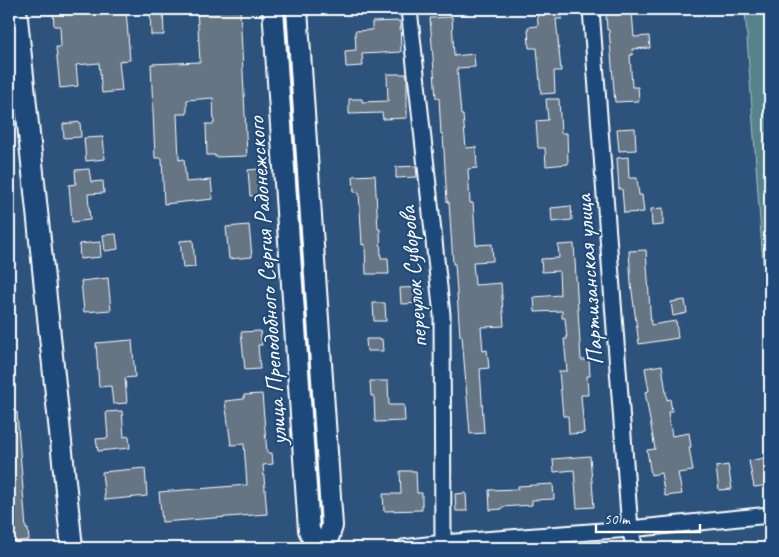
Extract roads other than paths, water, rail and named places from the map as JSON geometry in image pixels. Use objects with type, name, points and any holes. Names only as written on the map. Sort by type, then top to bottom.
[{"type":"street","points":[[16,9],[72,548]]},
{"type":"street","name":"улица Преподобного Сергия Радонежского","points":[[273,9],[309,530],[317,548]]},
{"type":"street","name":"улица Преподобного Сергия Радонежского","points":[[297,9],[332,526],[325,548]]},
{"type":"street","name":"переулок Суворова","points":[[409,9],[442,315],[443,543]]},
{"type":"street","name":"Партизанская улица","points":[[591,9],[630,529],[635,548]]},
{"type":"street","points":[[403,548],[443,543],[498,544],[770,515]]}]
